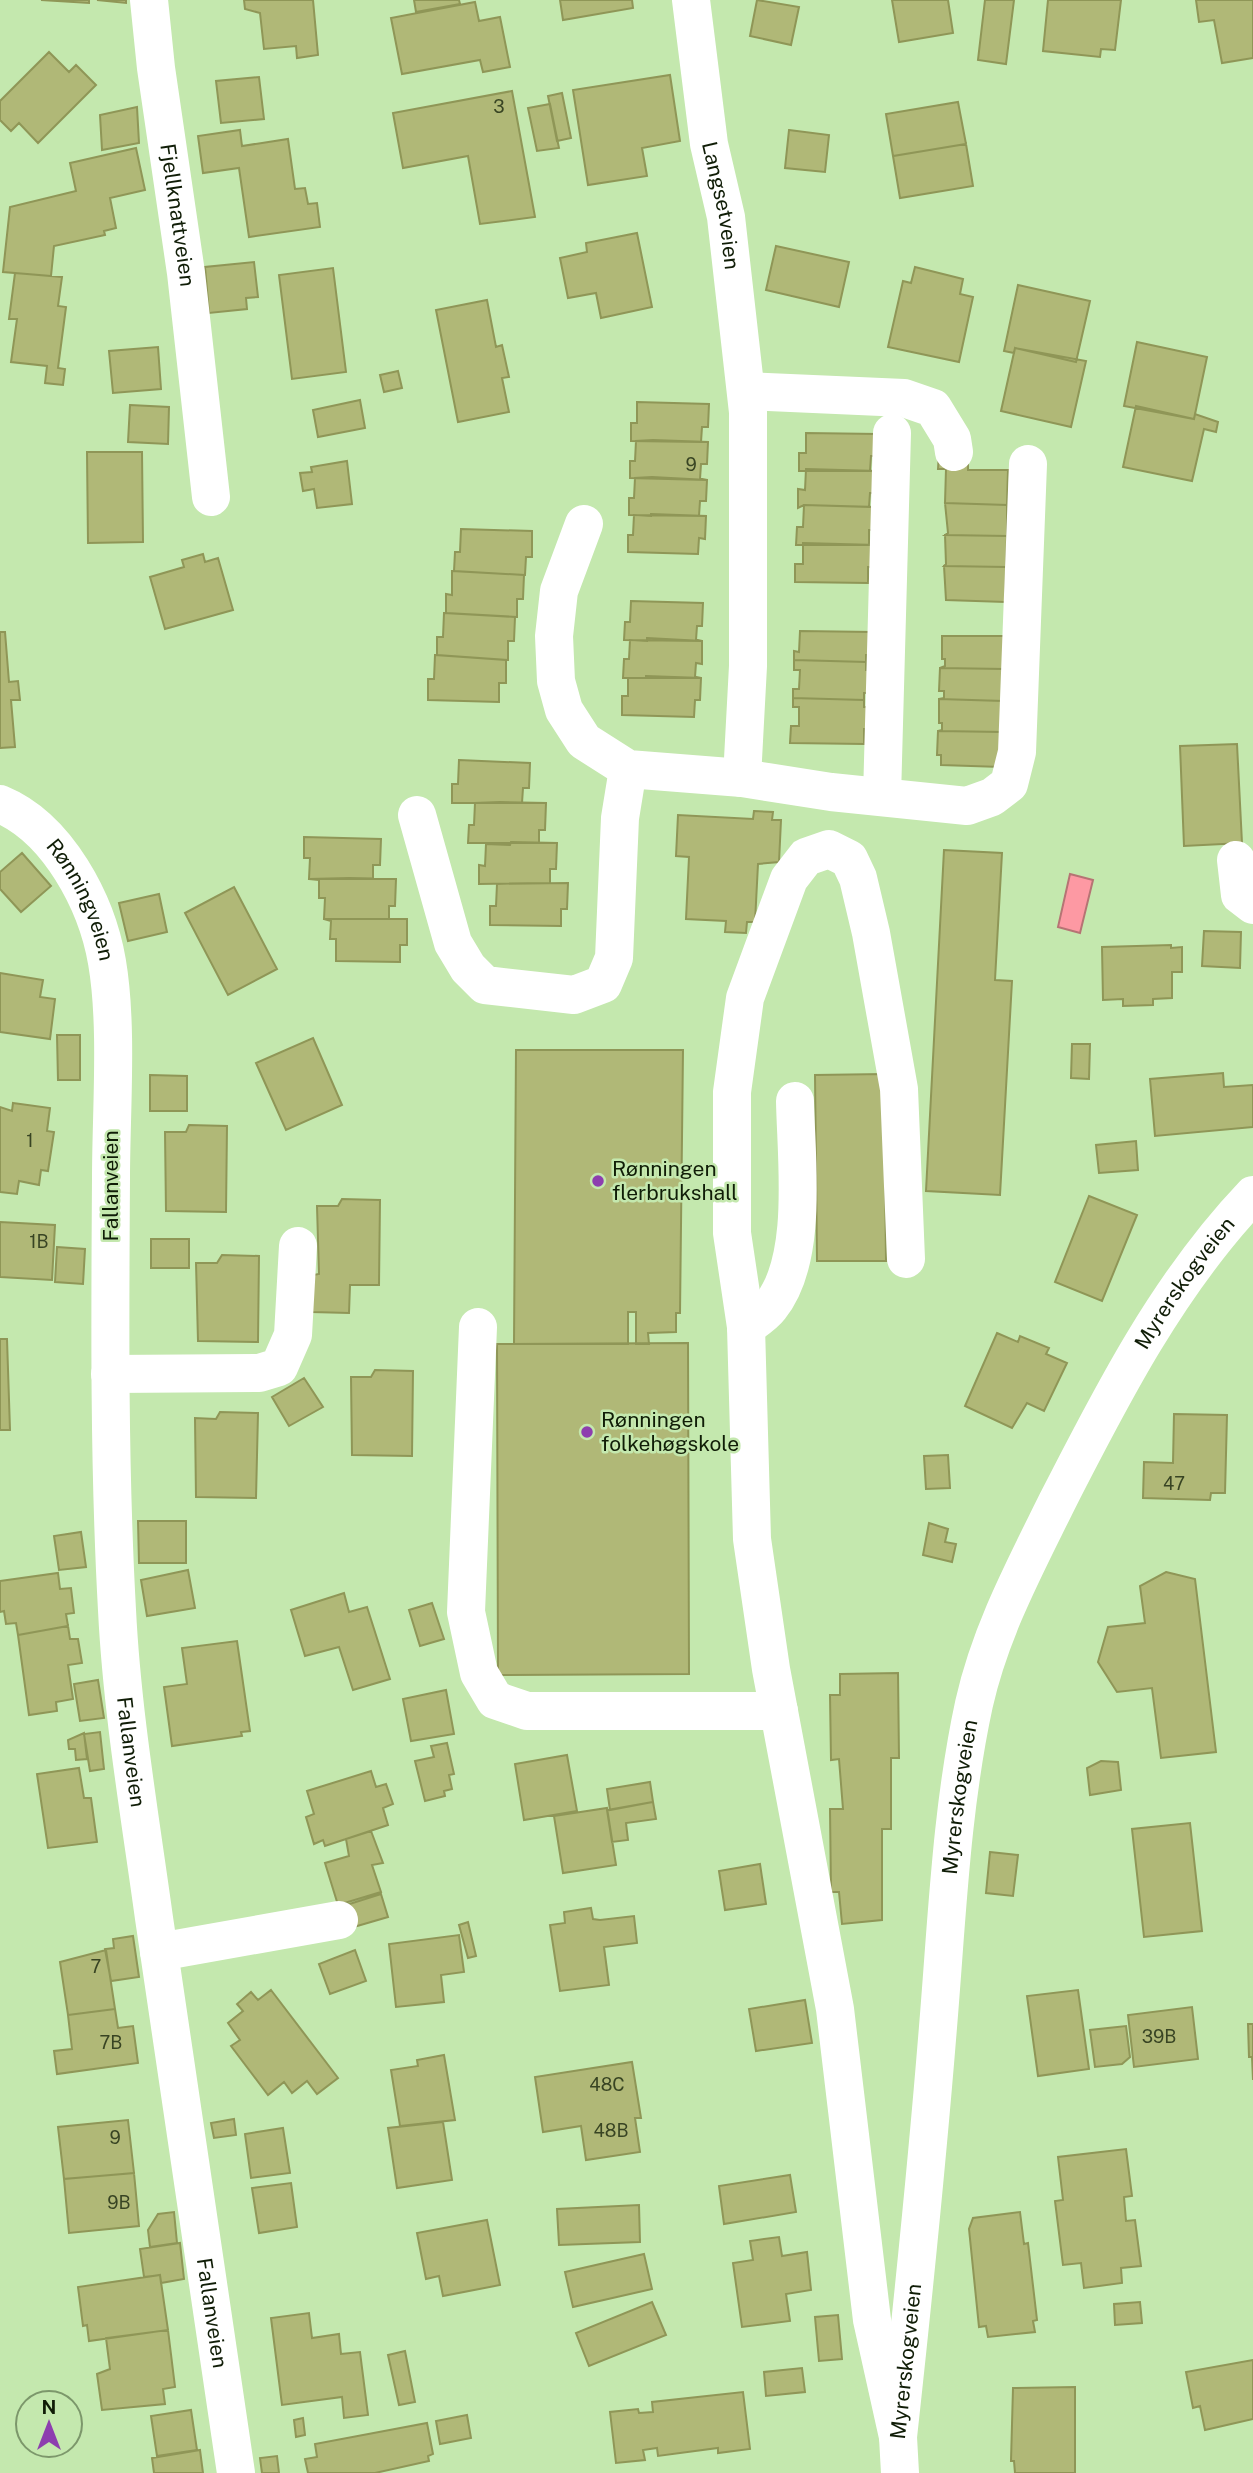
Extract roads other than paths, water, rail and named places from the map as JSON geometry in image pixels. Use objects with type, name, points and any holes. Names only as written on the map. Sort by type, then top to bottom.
[{"type":"street","name":"Fjellknattveien","points":[[149,0],[156,68],[185,261],[211,497]]},
{"type":"street","name":"Langsetveien","points":[[691,0],[709,144],[726,217],[747,401],[748,666],[742,778]]},
{"type":"street","points":[[747,401],[904,398],[933,408],[952,439],[954,452]]},
{"type":"street","points":[[882,797],[892,433]]},
{"type":"street","points":[[584,524],[559,591],[554,636],[556,681],[564,710],[584,741],[628,769],[742,778],[967,806],[992,797],[1009,784],[1017,752],[1028,464]]},
{"type":"street","points":[[417,815],[453,943],[468,968],[485,985],[574,995],[603,984],[614,958],[620,818],[628,769]]},
{"type":"street","name":"Rønningveien","points":[[0,804],[14,810],[34,825],[53,845],[89,902],[107,962],[111,1024]]},
{"type":"street","points":[[899,2455],[872,2320],[835,2009],[779,1711],[752,1539],[746,1327],[732,1233],[732,1092],[745,998],[789,879],[806,857],[829,849],[849,859],[858,878],[871,933],[898,1089],[906,1259]]},
{"type":"street","points":[[1237,860],[1240,895],[1253,905]]},
{"type":"street","name":"Fallanveien","points":[[111,1024],[110,1374],[117,1613],[159,1952],[236,2473]]},
{"type":"street","points":[[746,1327],[770,1308],[789,1267],[797,1175],[795,1101]]},
{"type":"street","name":"Myrerskogveien","points":[[899,2455],[924,2207],[956,1808],[974,1702],[1009,1598],[1093,1431],[1159,1316],[1201,1257],[1253,1195]]},
{"type":"street","points":[[110,1374],[259,1373],[279,1367],[293,1335],[298,1246]]},
{"type":"street","points":[[478,1327],[466,1612],[479,1673],[495,1700],[527,1711],[779,1711]]},
{"type":"street","points":[[159,1952],[339,1920]]},
{"type":"place","name":"Rønningen flerbrukshall","points":[[598,1181]]},
{"type":"place","name":"Rønningen folkehøgskole","points":[[587,1432]]}]
